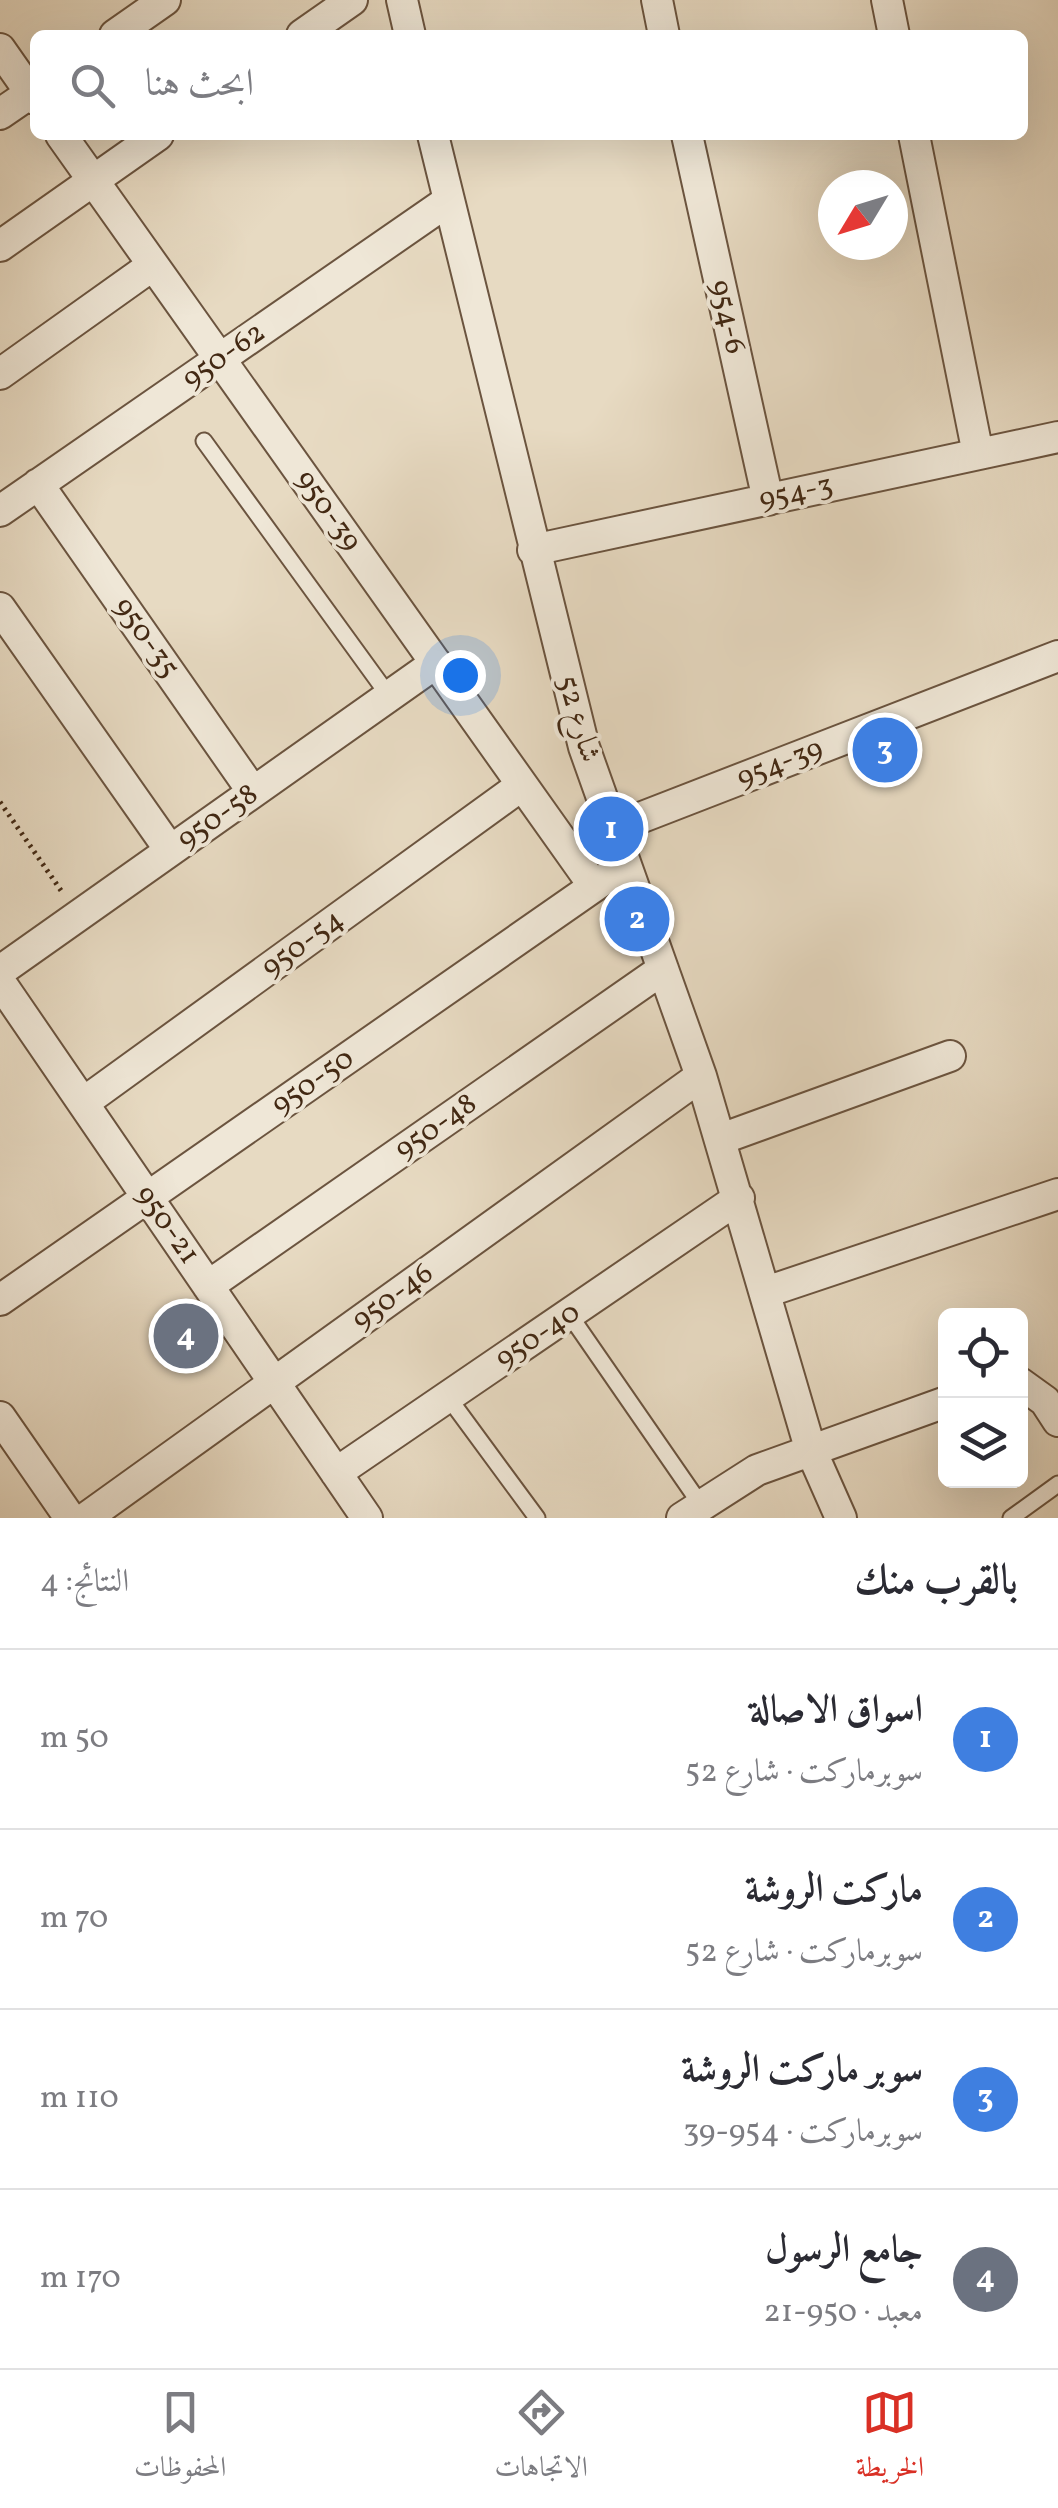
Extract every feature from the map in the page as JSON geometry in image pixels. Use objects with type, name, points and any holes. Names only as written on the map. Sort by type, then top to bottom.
[{"type":"street","points":[[122,30],[166,0]]},
{"type":"street","points":[[309,30],[352,0]]},
{"type":"street","points":[[402,0],[409,30]]},
{"type":"street","points":[[657,0],[663,30]]},
{"type":"street","points":[[887,0],[893,30]]},
{"type":"street","points":[[0,50],[30,89]]},
{"type":"street","points":[[0,114],[30,96]]},
{"type":"street","name":"950-39","points":[[65,140],[594,886]]},
{"type":"street","points":[[0,246],[151,140]]},
{"type":"street","name":"شارع 52","points":[[433,140],[584,747],[701,1076],[810,1448],[841,1518]]},
{"type":"street","name":"954-6","points":[[687,140],[768,500]]},
{"type":"street","points":[[915,140],[978,454]]},
{"type":"street","name":"950-62","points":[[0,511],[448,202]]},
{"type":"street","points":[[0,374],[154,265]]},
{"type":"street","name":"954-3","points":[[534,550],[1058,437]]},
{"type":"street","name":"950-35","points":[[38,484],[253,792]]},
{"type":"street","points":[[0,608],[170,850]]},
{"type":"street","name":"954-39","points":[[614,828],[1058,656]]},
{"type":"street","name":"950-58","points":[[0,971],[436,662]]},
{"type":"street","name":"950-54","points":[[83,1103],[522,784]]},
{"type":"street","name":"950-50","points":[[0,1300],[626,864]]},
{"type":"street","name":"950-48","points":[[208,1286],[663,968]]},
{"type":"street","name":"950-21","points":[[0,982],[367,1518]]},
{"type":"street","points":[[720,1139],[950,1056]]},
{"type":"street","name":"950-46","points":[[86,1518],[701,1076]]},
{"type":"street","points":[[766,1292],[1058,1194]]},
{"type":"street","name":"950-40","points":[[336,1473],[739,1198]]},
{"type":"street","points":[[1028,1389],[1045,1401],[1058,1421]]},
{"type":"street","points":[[692,1511],[758,1470],[938,1405]]},
{"type":"street","points":[[0,1417],[70,1518]]},
{"type":"lane","points":[[204,441],[389,696]]},
{"type":"lane","points":[[569,1314],[692,1511]]},
{"type":"lane","points":[[448,1397],[537,1518]]},
{"type":"lane","points":[[1011,1518],[1058,1484]]},
{"type":"path","points":[[0,802],[78,916]]},
{"type":"place","name":"سوبر ماركت الروشة","points":[[885,750]]},
{"type":"place","name":"اسواق الاصالة","points":[[611,829]]},
{"type":"place","name":"ماركت الروشة","points":[[637,919]]},
{"type":"place","name":"جامع الرسول","points":[[186,1336]]}]
